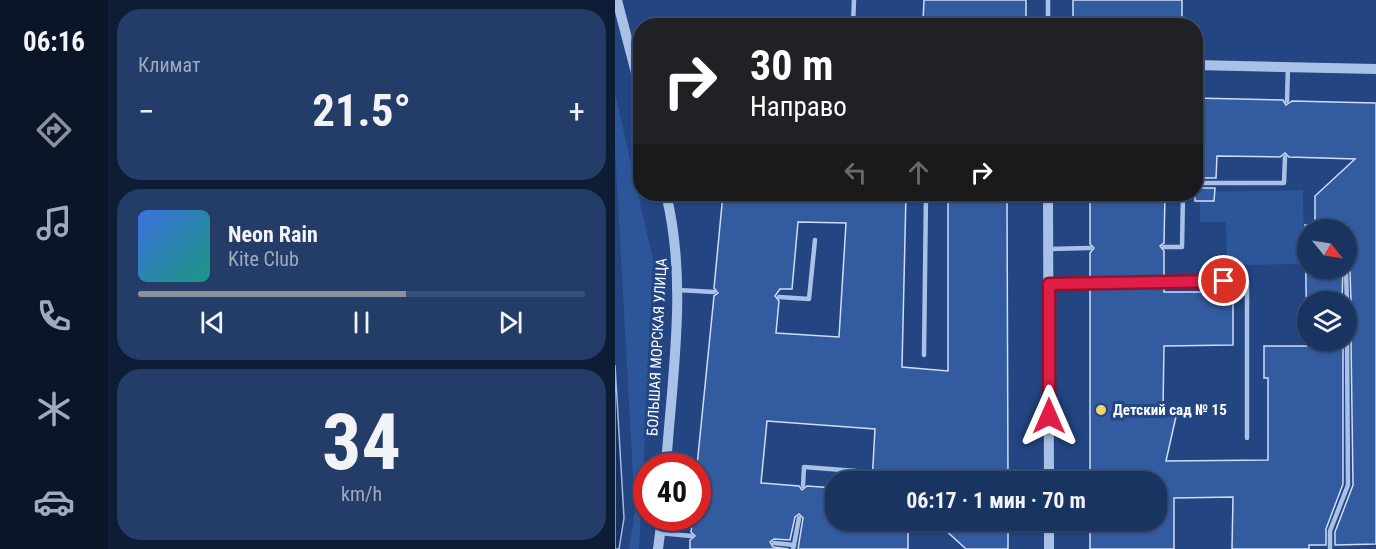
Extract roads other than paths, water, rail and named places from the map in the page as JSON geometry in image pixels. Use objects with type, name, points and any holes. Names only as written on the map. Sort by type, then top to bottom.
[{"type":"street","points":[[617,0],[633,61]]},
{"type":"street","points":[[1203,65],[1376,69]]},
{"type":"street","name":"БОЛЬШАЯ МОРСКАЯ УЛИЦА","points":[[667,201],[677,249],[678,290],[667,453]]},
{"type":"street","points":[[1048,201],[1049,471]]},
{"type":"street","points":[[1049,531],[1049,549]]},
{"type":"street","points":[[658,549],[660,533]]},
{"type":"lane","points":[[853,0],[853,18]]},
{"type":"lane","points":[[1048,0],[1048,18]]},
{"type":"lane","points":[[1287,100],[1288,68]]},
{"type":"lane","points":[[1203,183],[1284,183],[1285,157]]},
{"type":"lane","points":[[924,355],[926,201]]},
{"type":"lane","points":[[1164,247],[1182,247],[1183,201]]},
{"type":"lane","points":[[779,297],[809,299],[815,240]]},
{"type":"lane","points":[[1048,249],[1090,248]]},
{"type":"lane","points":[[1049,284],[1247,281],[1247,438]]},
{"type":"lane","points":[[678,290],[714,292]]},
{"type":"lane","points":[[1331,549],[1330,531],[1349,485],[1347,351]]},
{"type":"lane","points":[[803,486],[804,467],[857,471]]},
{"type":"lane","points":[[774,543],[793,547],[799,518]]},
{"type":"lane","points":[[660,533],[691,536]]},
{"type":"place","name":"Детский сад № 15","points":[[1101,410]]}]
